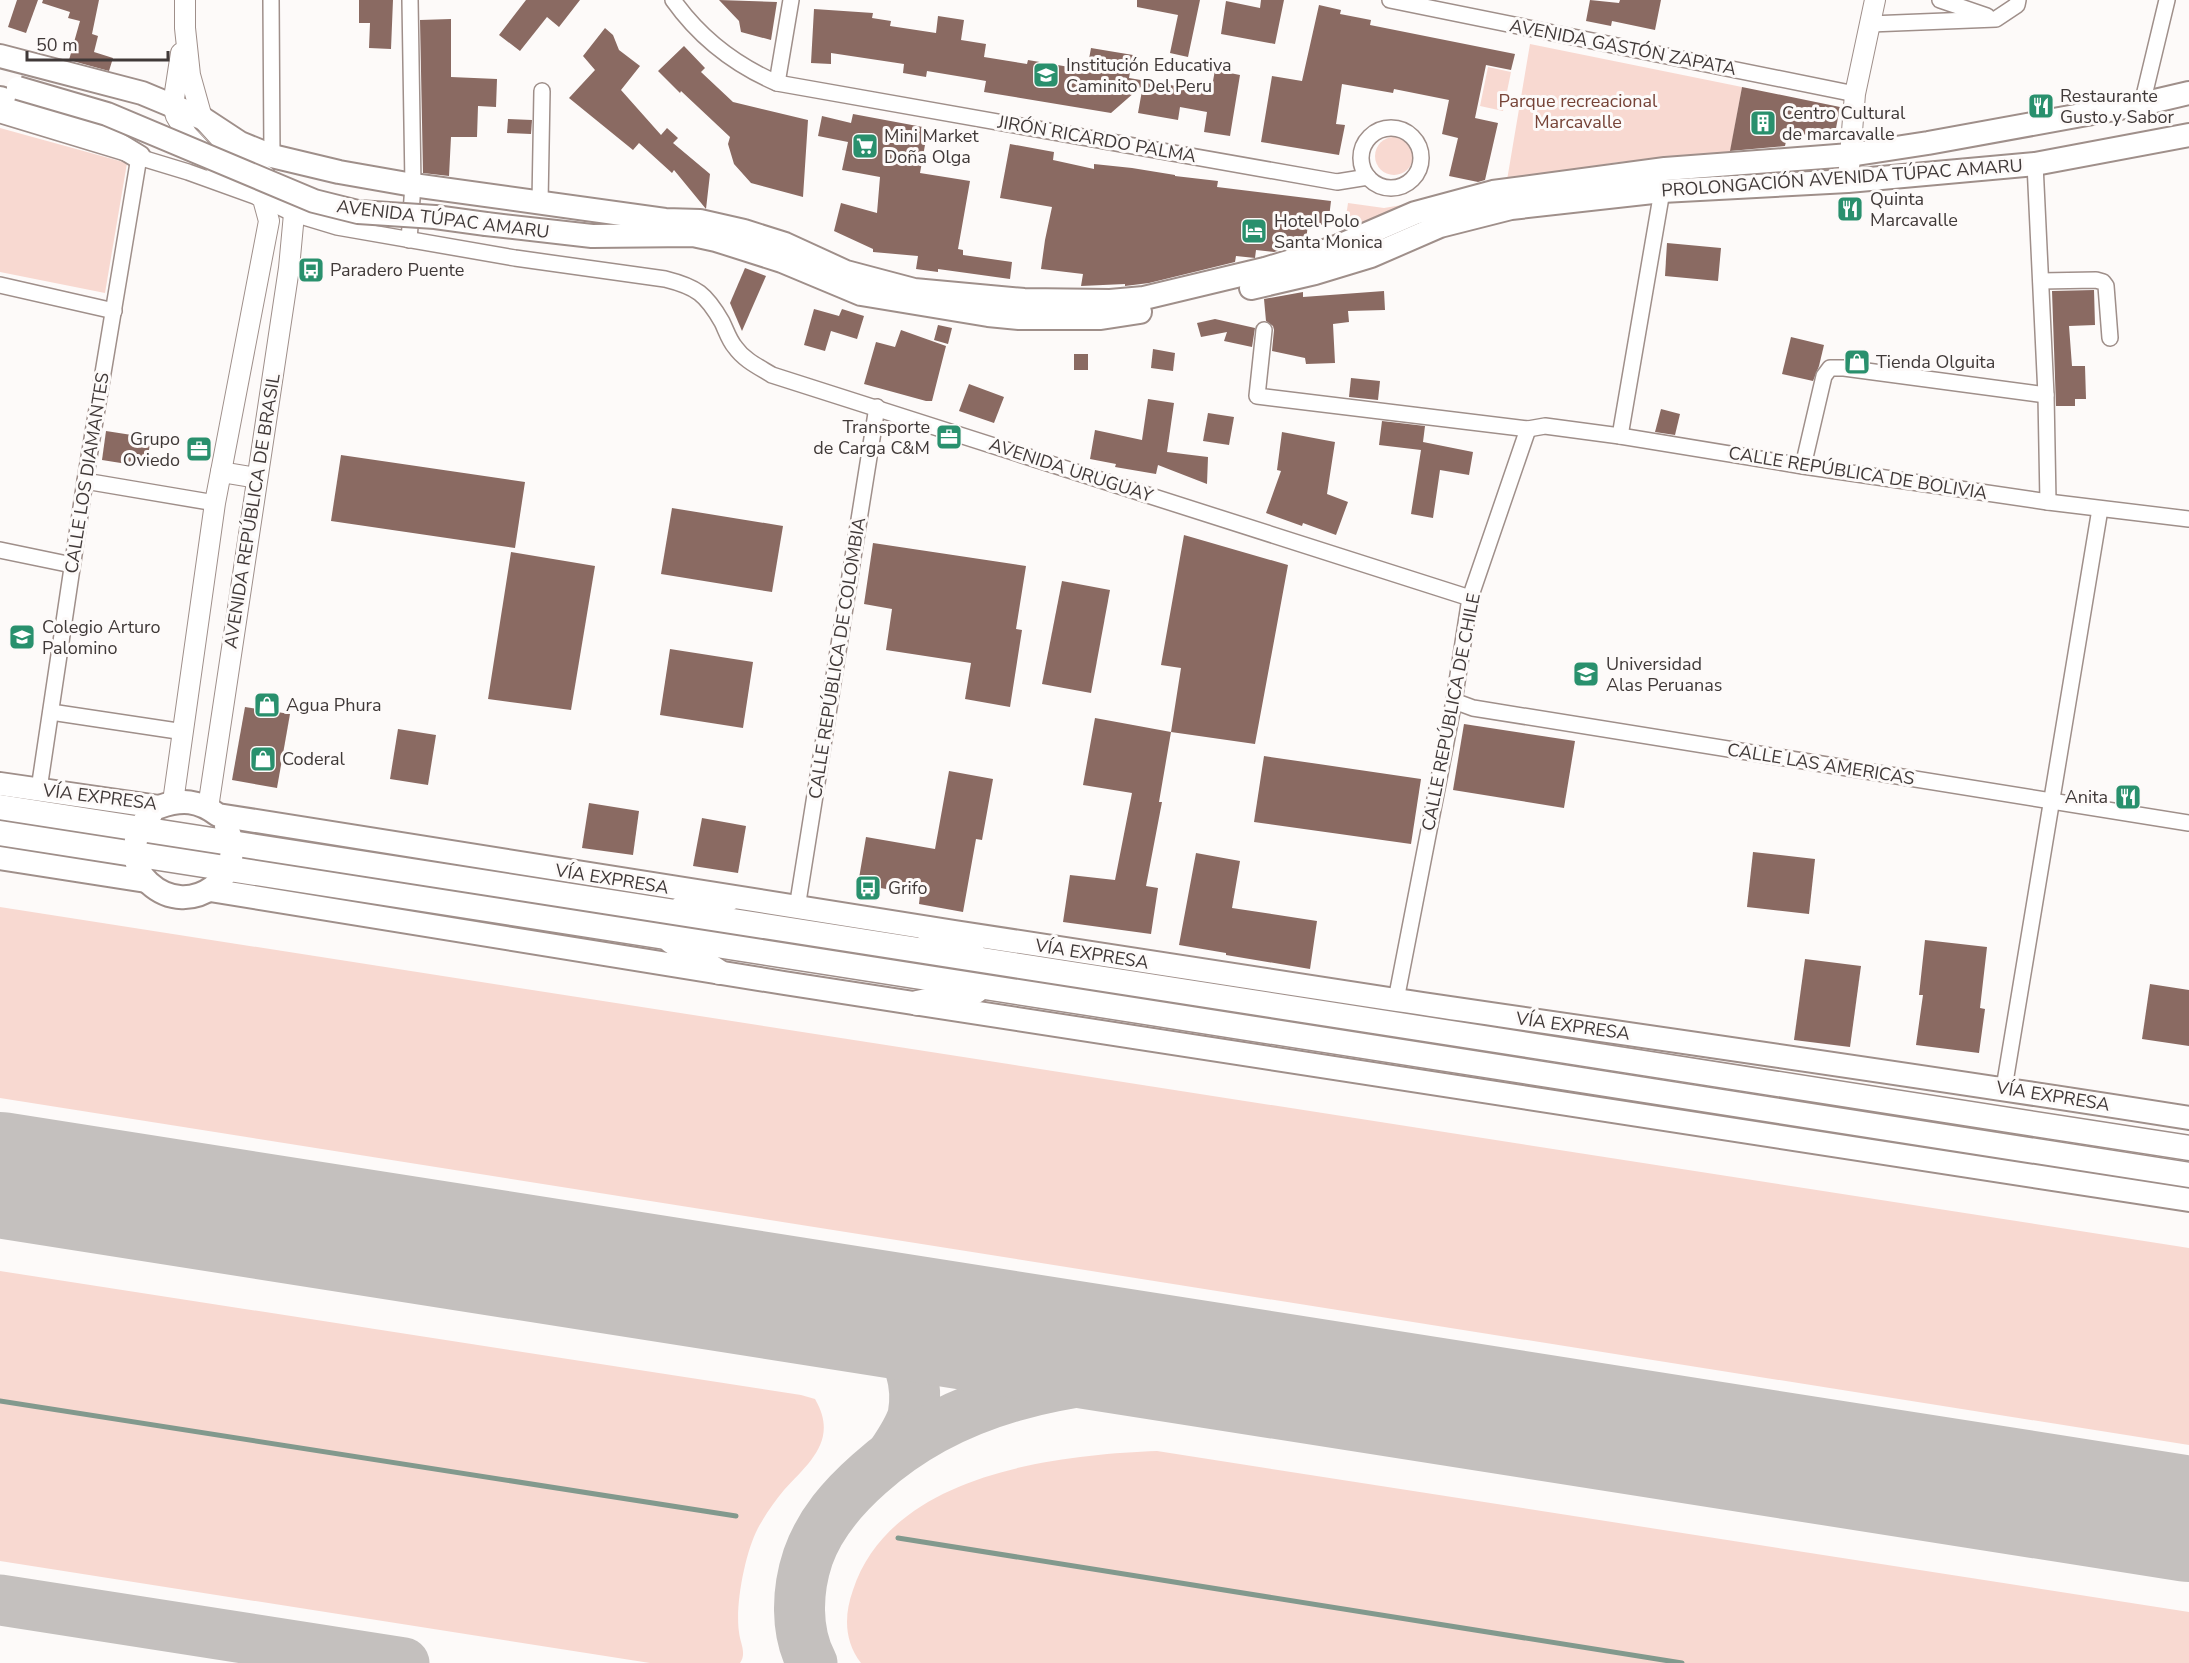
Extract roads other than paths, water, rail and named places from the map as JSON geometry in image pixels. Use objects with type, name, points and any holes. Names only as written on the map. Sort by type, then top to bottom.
[{"type":"main road","points":[[0,56],[142,93],[202,118],[240,143],[272,156],[339,172],[413,185],[665,220]]},
{"type":"main road","points":[[0,70],[10,86],[66,118],[93,129],[139,157]]},
{"type":"main road","points":[[10,86],[123,105],[312,187],[336,195],[486,217]]},
{"type":"main road","name":"PROLONGACIÓN AVENIDA TÚPAC AMARU","points":[[665,220],[700,221],[744,231],[785,244],[846,272],[914,290],[1024,300],[1110,301],[1144,298],[1265,269],[1334,248],[1415,213],[1493,192],[1665,169],[1850,155],[2142,104],[2189,93]]},
{"type":"main road","name":"PROLONGACIÓN AVENIDA TÚPAC AMARU","points":[[693,235],[782,261],[861,294],[988,315],[1019,318],[1101,318],[1161,309],[1315,273],[1371,256],[1440,226],[1511,208],[1662,191],[1848,181],[2035,164],[2189,135]]},
{"type":"main road","name":"AVENIDA TÚPAC AMARU","points":[[486,217],[613,224],[665,220]]},
{"type":"main road","name":"AVENIDA TÚPAC AMARU","points":[[486,217],[592,236],[693,235]]},
{"type":"main road","name":"VÍA EXPRESA","points":[[0,783],[166,804],[197,803],[213,812],[729,898],[1396,1000],[2004,1088],[2189,1118]]},
{"type":"main road","points":[[166,804],[148,816],[139,829],[135,841],[135,854],[137,864],[146,881],[157,890],[170,896],[184,898],[197,896],[210,890],[228,869],[231,843],[224,824],[213,812]]},
{"type":"main road","name":"VÍA EXPRESA","points":[[0,807],[2189,1148]]},
{"type":"main road","points":[[0,833],[2189,1175]]},
{"type":"main road","points":[[0,858],[146,881]]},
{"type":"main road","points":[[210,890],[916,1003],[2189,1200]]},
{"type":"main road","points":[[668,911],[729,898]]},
{"type":"main road","points":[[927,929],[990,961]]},
{"type":"main road","points":[[664,937],[719,972]]},
{"type":"main road","points":[[916,1003],[989,988]]},
{"type":"street","points":[[185,0],[185,28],[190,75],[202,118],[249,165],[265,176],[294,214]]},
{"type":"street","points":[[270,0],[272,156]]},
{"type":"street","points":[[0,115],[188,172],[263,199],[294,214],[337,227],[409,240],[413,185],[410,0]]},
{"type":"street","name":"JIRÓN RICARDO PALMA","points":[[673,0],[712,45],[751,72],[777,83],[1337,182],[1368,177]]},
{"type":"street","points":[[777,83],[791,0]]},
{"type":"street","name":"AVENIDA GASTÓN ZAPATA","points":[[1390,0],[1455,6],[1855,94]]},
{"type":"street","points":[[1848,181],[1855,94],[1875,0]]},
{"type":"street","points":[[1940,0],[1996,19]]},
{"type":"street","points":[[1870,24],[1996,19],[2017,5],[2018,0]]},
{"type":"street","points":[[2142,104],[2167,0]]},
{"type":"street","points":[[185,28],[173,105],[176,116],[187,135],[224,174],[254,190],[263,199]]},
{"type":"street","points":[[142,93],[157,90],[165,85],[176,71],[180,57]]},
{"type":"street","points":[[540,201],[542,91]]},
{"type":"street","name":"CALLE LOS DIAMANTES","points":[[39,789],[85,481],[139,157]]},
{"type":"street","points":[[2035,164],[2046,395],[2048,502]]},
{"type":"street","points":[[1620,436],[1662,191]]},
{"type":"street","name":"AVENIDA REPÚBLICA DE BRASIL","points":[[166,804],[184,732],[215,503],[269,220],[263,199]]},
{"type":"street","name":"AVENIDA REPÚBLICA DE BRASIL","points":[[213,812],[257,478],[289,268],[294,214]]},
{"type":"street","name":"AVENIDA URUGUAY","points":[[409,240],[515,258],[665,279],[689,285],[704,297],[721,320],[735,347],[751,362],[772,375],[1470,598]]},
{"type":"street","points":[[2041,281],[2096,280],[2103,282],[2106,286],[2110,338]]},
{"type":"street","points":[[0,285],[114,311]]},
{"type":"street","name":"CALLE REPÚBLICA DE BOLIVIA","points":[[1264,330],[1257,396],[1528,429],[1545,426],[2048,502],[2189,519]]},
{"type":"street","points":[[1803,466],[1824,376],[1830,368],[2046,395]]},
{"type":"street","name":"CALLE REPÚBLICA DE COLOMBIA","points":[[797,908],[877,407]]},
{"type":"street","name":"CALLE REPÚBLICA DE CHILE","points":[[1396,1000],[1454,701],[1470,598],[1528,429]]},
{"type":"street","points":[[221,472],[257,478]]},
{"type":"street","points":[[85,481],[215,503]]},
{"type":"street","points":[[2004,1088],[2100,509]]},
{"type":"street","points":[[0,550],[72,565]]},
{"type":"street","name":"CALLE LAS AMERICAS","points":[[1454,701],[1473,708],[2189,823]]},
{"type":"street","points":[[51,712],[184,732]]},
{"type":"waterway","points":[[0,1401],[736,1516]]},
{"type":"waterway","points":[[898,1538],[1682,1663]]},
{"type":"place","name":"Institución Educativa Caminito Del Peru","points":[[1046,75]]},
{"type":"place","name":"Restaurante Gusto y Sabor","points":[[2041,106]]},
{"type":"place","name":"Centro Cultural de marcavalle","points":[[1763,123]]},
{"type":"place","name":"Mini Market Doña Olga","points":[[865,146]]},
{"type":"place","name":"Quinta Marcavalle","points":[[1850,209]]},
{"type":"place","name":"Hotel Polo Santa Monica","points":[[1254,231]]},
{"type":"place","name":"Paradero Puente","points":[[311,270]]},
{"type":"place","name":"Tienda Olguita","points":[[1857,362]]},
{"type":"place","name":"Transporte de Carga C&M","points":[[949,437]]},
{"type":"place","name":"Grupo Oviedo","points":[[199,449]]},
{"type":"place","name":"Colegio Arturo Palomino","points":[[22,637]]},
{"type":"place","name":"Universidad Alas Peruanas","points":[[1586,674]]},
{"type":"place","name":"Agua Phura","points":[[267,705]]},
{"type":"place","name":"Coderal","points":[[263,759]]},
{"type":"place","name":"Anita","points":[[2128,797]]},
{"type":"place","name":"Grifo","points":[[868,888]]},
{"type":"park label","name":"Parque recreacional Marcavalle","points":[[1578,111]]}]
